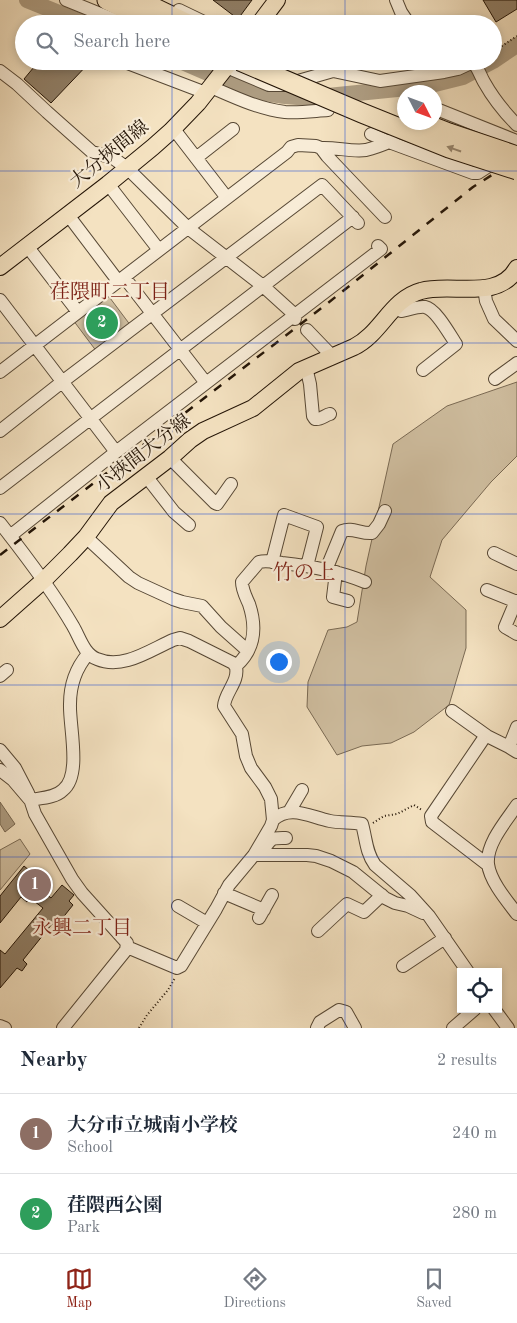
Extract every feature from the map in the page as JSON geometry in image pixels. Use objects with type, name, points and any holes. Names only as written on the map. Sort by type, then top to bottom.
[{"type":"highway","points":[[107,0],[138,15]]},
{"type":"highway","points":[[138,0],[169,15]]},
{"type":"highway","points":[[247,70],[449,148],[517,170]]},
{"type":"highway","points":[[293,70],[397,113]]},
{"type":"highway","points":[[441,130],[517,156]]},
{"type":"main road","points":[[265,15],[276,0]]},
{"type":"main road","name":"大分挾間線","points":[[0,267],[128,168],[173,128],[209,90],[223,70]]},
{"type":"main road","name":"小挾間大分線","points":[[0,619],[44,580],[86,537],[112,503],[196,436],[253,408],[291,377],[306,368],[363,342],[405,298],[421,290],[434,288],[474,289],[485,293],[511,276],[517,268]]},
{"type":"street","points":[[66,0],[103,15]]},
{"type":"street","points":[[158,0],[189,15]]},
{"type":"street","points":[[396,0],[403,15]]},
{"type":"street","points":[[149,70],[283,112],[328,110]]},
{"type":"street","points":[[241,70],[269,85],[284,85],[333,71],[380,80],[451,70]]},
{"type":"street","points":[[477,70],[498,104],[517,125]]},
{"type":"street","points":[[0,72],[18,84],[92,152],[113,158],[128,168],[188,228],[263,286],[295,317]]},
{"type":"street","points":[[442,111],[517,142]]},
{"type":"street","points":[[173,128],[227,198]]},
{"type":"street","points":[[196,158],[233,129]]},
{"type":"street","points":[[0,372],[287,152],[291,147],[316,146],[322,148],[367,150],[389,142],[403,130]]},
{"type":"street","points":[[371,134],[473,173],[478,173],[517,148]]},
{"type":"street","points":[[322,148],[327,156],[385,217]]},
{"type":"street","points":[[108,184],[159,250]]},
{"type":"street","points":[[0,432],[62,382],[322,185],[355,220],[263,286],[0,488]]},
{"type":"street","points":[[68,214],[121,279],[153,314],[206,383]]},
{"type":"street","points":[[27,246],[78,312]]},
{"type":"street","points":[[10,536],[116,452],[295,317],[381,249],[378,246]]},
{"type":"street","points":[[485,293],[494,319],[515,336]]},
{"type":"street","points":[[0,300],[116,452]]},
{"type":"street","points":[[395,308],[401,311],[419,307],[430,309],[456,344],[423,370]]},
{"type":"street","points":[[307,330],[332,356]]},
{"type":"street","points":[[495,379],[517,363]]},
{"type":"street","points":[[306,368],[310,384],[313,416],[315,419],[320,419],[330,414]]},
{"type":"street","points":[[170,458],[217,504],[231,484]]},
{"type":"street","points":[[146,476],[174,512],[188,525]]},
{"type":"street","points":[[348,601],[333,597],[331,571],[342,531],[349,529],[367,533],[372,532],[386,511]]},
{"type":"street","points":[[272,562],[284,515],[317,527],[307,566]]},
{"type":"street","points":[[0,523],[44,580],[63,609],[88,654],[102,661],[125,662],[180,638],[236,666],[235,681],[224,706],[242,734],[250,768],[265,787],[271,799],[273,820],[258,855]]},
{"type":"street","points":[[86,537],[138,583],[173,599],[202,606],[221,627],[248,651]]},
{"type":"street","points":[[494,553],[517,564]]},
{"type":"street","points":[[236,666],[248,651],[254,628],[242,588],[242,582],[259,562],[307,566],[346,574],[365,582]]},
{"type":"street","points":[[487,590],[516,598],[506,627],[517,634]]},
{"type":"street","points":[[30,800],[58,794],[70,782],[73,764],[71,691],[78,667],[88,654]]},
{"type":"street","points":[[452,711],[487,736],[513,750],[517,727]]},
{"type":"street","points":[[487,736],[430,816],[432,822],[488,865]]},
{"type":"street","points":[[0,750],[15,768],[28,793],[35,814],[68,872],[82,893],[127,943],[127,947],[63,1028]]},
{"type":"street","points":[[0,770],[13,780],[30,800]]},
{"type":"street","points":[[289,812],[302,790]]},
{"type":"street","points":[[517,805],[495,838],[488,856],[490,871],[501,892],[517,914]]},
{"type":"street","points":[[273,820],[278,815],[289,812],[303,813],[331,821],[362,824],[368,853],[375,865],[410,895],[429,916],[465,968]]},
{"type":"street","points":[[127,947],[177,968],[179,967],[233,880],[273,838],[286,838]]},
{"type":"street","points":[[258,855],[307,856],[332,861],[366,881],[382,896],[429,916]]},
{"type":"street","points":[[224,893],[262,914],[272,895]]},
{"type":"street","points":[[318,931],[347,904],[364,912],[382,896]]},
{"type":"street","points":[[178,906],[207,923]]},
{"type":"street","points":[[403,966],[445,938]]},
{"type":"street","points":[[317,1028],[320,1022],[339,1010],[346,1012],[355,1028]]},
{"type":"street","points":[[453,1028],[470,1013]]},
{"type":"street","points":[[497,1013],[508,1028]]},
{"type":"street","points":[[0,1026],[5,1028]]},
{"type":"path","points":[[502,46],[517,36]]},
{"type":"path","points":[[362,824],[375,822],[384,816],[397,814],[414,805],[430,816]]},
{"type":"path","points":[[138,1028],[168,990],[179,967]]},
{"type":"shaded area","points":[[107,294],[131,326],[97,352],[73,320]]},
{"type":"shaded area","points":[[517,382],[517,456],[491,482],[442,540],[430,577],[466,610],[466,648],[449,705],[414,732],[391,743],[362,746],[337,755],[307,707],[308,682],[328,630],[347,627],[357,622],[366,566],[393,444],[447,406]]},
{"type":"shaded area","points":[[0,802],[15,824],[5,832],[0,824]]},
{"type":"shaded area","points":[[20,839],[30,854],[0,890],[0,850]]},
{"type":"building","points":[[213,0],[252,0],[241,15],[233,15]]},
{"type":"building","points":[[483,0],[517,0],[517,9],[502,18],[502,15],[492,15]]},
{"type":"building","points":[[32,70],[82,70],[51,103],[24,79]]},
{"type":"building","points":[[24,866],[36,876],[32,882],[51,898],[62,885],[74,895],[69,901],[73,905],[57,928],[52,924],[23,960],[27,964],[22,971],[17,968],[0,988],[0,950],[5,954],[43,908],[30,898],[27,902],[21,897],[0,923],[0,896]]},
{"type":"waterway","points":[[27,0],[64,15]]},
{"type":"waterway","points":[[502,55],[517,45]]},
{"type":"waterway","points":[[201,70],[254,90],[276,95],[308,98],[427,86],[463,77],[476,70]]},
{"type":"railway","points":[[0,555],[328,303],[473,187],[517,159]]},
{"type":"place","name":"荏隈西公園","points":[[102,323]]},
{"type":"place","name":"大分市立城南小学校","points":[[35,885]]},
{"type":"district","name":"荏隈町二丁目","points":[[110,293]]},
{"type":"district","name":"竹の上","points":[[304,573]]},
{"type":"district","name":"永興二丁目","points":[[82,929]]}]
